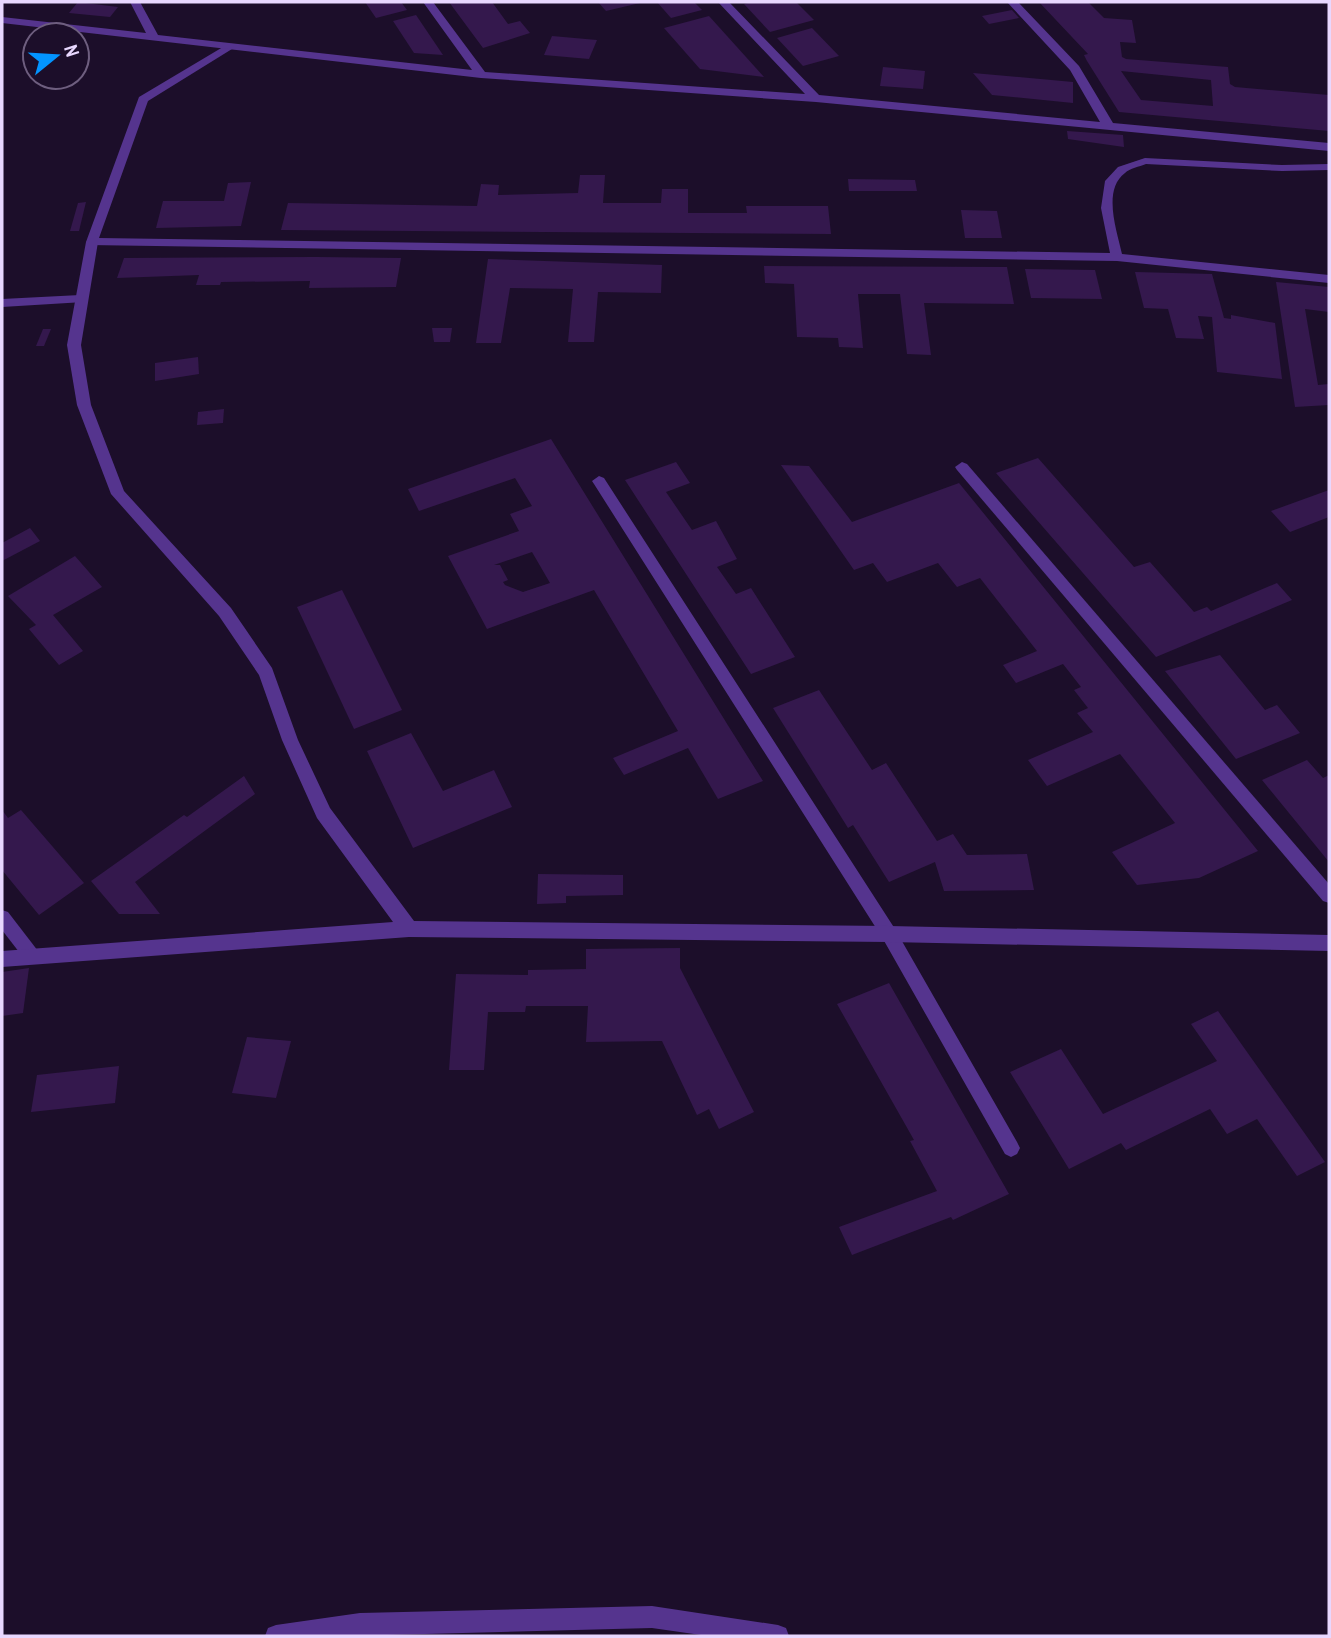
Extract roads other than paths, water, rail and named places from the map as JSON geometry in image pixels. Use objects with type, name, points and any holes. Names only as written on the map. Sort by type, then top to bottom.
[{"type":"street","points":[[135,2],[155,39]]},
{"type":"street","points":[[428,2],[481,75]]},
{"type":"street","points":[[723,2],[816,98]]},
{"type":"street","points":[[1013,2],[1075,68],[1109,126]]},
{"type":"street","points":[[2,20],[481,75],[816,98],[1329,147]]},
{"type":"street","points":[[92,242],[74,345],[84,405],[118,495],[232,622],[266,673],[290,740],[323,813],[409,929]]},
{"type":"street","points":[[2,959],[409,929],[889,934],[1329,943]]},
{"type":"lane","points":[[229,47],[143,99],[92,242],[1117,257],[1329,279]]},
{"type":"lane","points":[[1117,257],[1107,208],[1111,181],[1122,169],[1145,161],[1282,168],[1329,166]]},
{"type":"lane","points":[[2,303],[80,299]]},
{"type":"lane","points":[[962,467],[1329,896]]},
{"type":"lane","points":[[599,481],[889,934],[1012,1148]]},
{"type":"lane","points":[[2,917],[32,956]]},
{"type":"lane","points":[[276,1636],[360,1624],[652,1617],[778,1636]]}]
